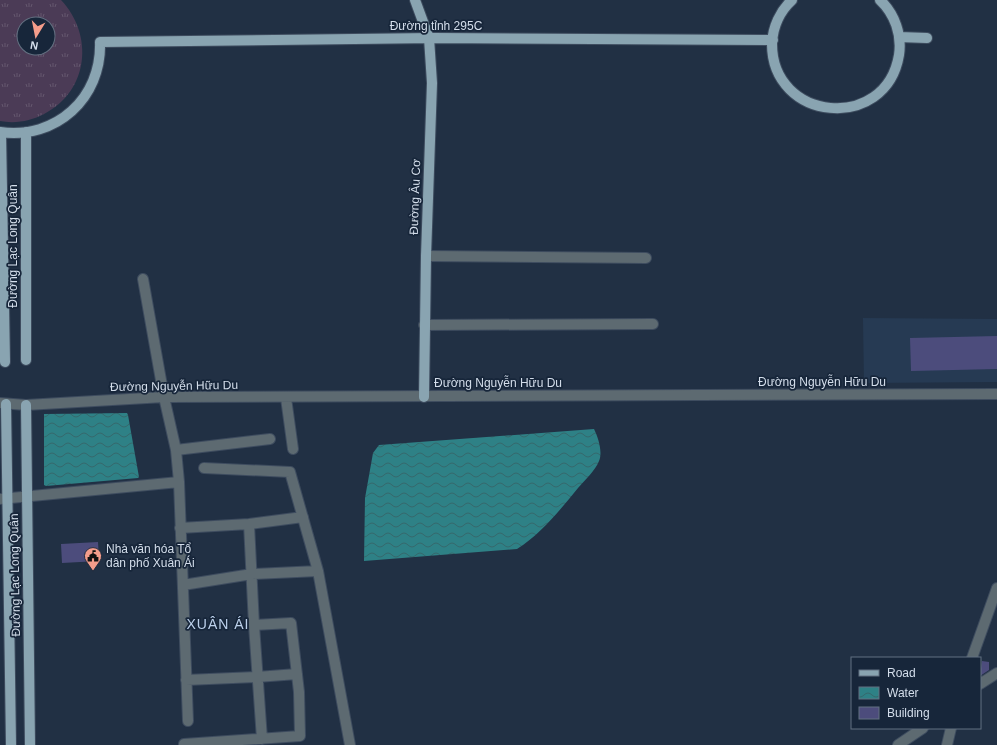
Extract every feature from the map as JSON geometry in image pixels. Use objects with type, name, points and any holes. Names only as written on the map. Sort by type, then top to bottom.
[{"type":"main road","name":"Đường Âu Cơ","points":[[415,0],[429,38],[432,83],[424,324],[424,397]]},
{"type":"main road","points":[[792,0],[778,20],[772,40],[773,57],[776,66],[784,82],[796,94],[811,104],[836,109],[861,104],[876,95],[884,88],[895,70],[900,50],[899,37],[894,20],[889,10],[880,0]]},
{"type":"main road","points":[[899,37],[927,38]]},
{"type":"main road","name":"Đường tỉnh 295C","points":[[26,132],[43,128],[58,122],[72,112],[83,100],[97,71],[100,55],[100,42],[429,38],[772,40]]},
{"type":"main road","points":[[1,132],[26,132]]},
{"type":"main road","name":"Đường Lạc Long Quân","points":[[1,132],[5,362]]},
{"type":"main road","name":"Đường Lạc Long Quân","points":[[26,132],[26,360]]},
{"type":"main road","name":"Đường Lạc Long Quân","points":[[3,403],[4,499],[10,658],[11,745]]},
{"type":"main road","name":"Đường Lạc Long Quân","points":[[26,405],[30,745]]},
{"type":"main road","points":[[10,658],[28,658]]},
{"type":"street","points":[[426,256],[646,258]]},
{"type":"street","points":[[143,280],[164,397],[176,450],[179,482],[188,721]]},
{"type":"street","points":[[424,324],[653,324]]},
{"type":"street","name":"Đường Nguyễn Hữu Du","points":[[3,403],[26,405],[164,397],[286,398],[997,394]]},
{"type":"street","points":[[286,398],[293,449]]},
{"type":"street","points":[[176,450],[270,439]]},
{"type":"street","points":[[204,468],[290,472],[318,571],[350,745]]},
{"type":"street","points":[[4,499],[179,482]]},
{"type":"street","points":[[180,528],[249,524],[303,517]]},
{"type":"street","points":[[249,524],[257,677],[262,739]]},
{"type":"street","points":[[183,585],[252,574],[318,571]]},
{"type":"street","points":[[972,657],[997,588]]},
{"type":"street","points":[[184,744],[300,736],[299,692],[291,623],[254,626]]},
{"type":"street","points":[[981,683],[997,673]]},
{"type":"street","points":[[186,680],[297,674]]},
{"type":"street","points":[[898,745],[922,729]]},
{"type":"street","points":[[947,745],[951,729]]},
{"type":"shaded area","points":[[863,318],[997,319],[997,382],[864,383]]},
{"type":"green space","points":[[0,0],[61,0],[72,14],[79,29],[82,45],[82,62],[78,77],[70,91],[59,104],[44,114],[34,118],[11,122],[0,121]]},
{"type":"water","points":[[127,413],[138,478],[44,485],[44,414]]},
{"type":"water","points":[[594,429],[600,449],[599,461],[595,468],[550,521],[526,543],[517,549],[364,561],[365,498],[373,453],[379,445]]},
{"type":"building","points":[[997,336],[997,369],[911,371],[910,338]]},
{"type":"building","points":[[98,542],[99,561],[62,563],[61,544]]},
{"type":"building","points":[[982,661],[989,662],[989,670],[981,675]]},
{"type":"place","name":"Nhà văn hóa Tổ dân phố Xuân Ái","points":[[93,571]]},
{"type":"district","name":"XUÂN ÁI","points":[[218,624]]}]
